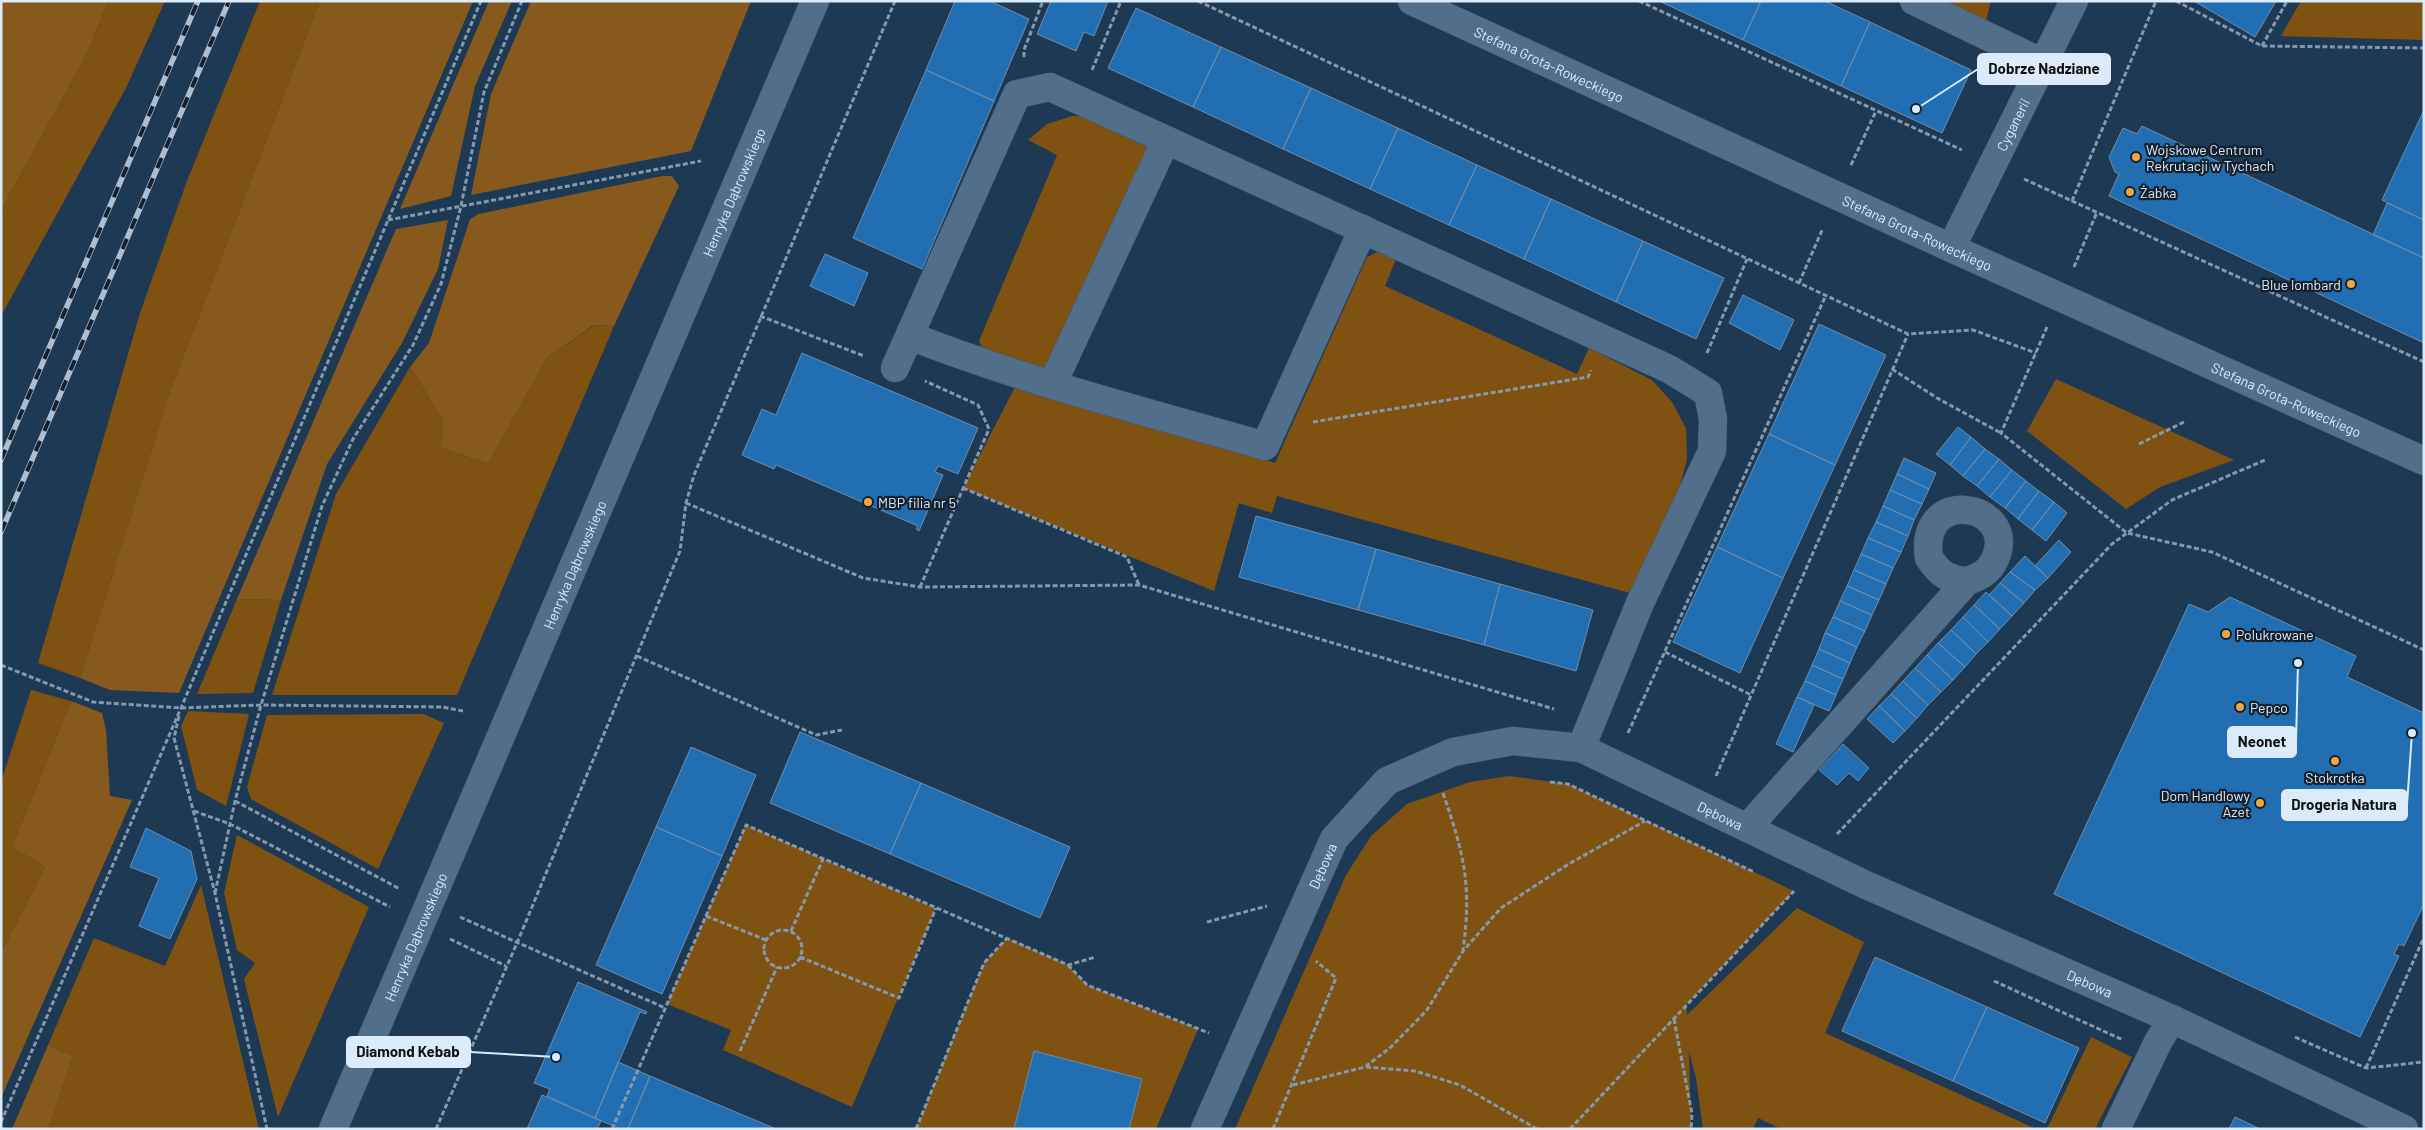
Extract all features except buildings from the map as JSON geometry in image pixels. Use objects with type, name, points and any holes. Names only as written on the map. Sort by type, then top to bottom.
[{"type":"street","name":"Henryka Dąbrowskiego","points":[[333,1129],[815,1]]},
{"type":"street","name":"Stefana Grota-Roweckiego","points":[[1412,1],[1951,248],[2424,461]]},
{"type":"street","points":[[1914,1],[2042,63]]},
{"type":"street","name":"Cyganerii","points":[[1951,248],[2074,1]]},
{"type":"street","points":[[895,368],[1017,94],[1050,86],[1669,369],[1708,393],[1713,419],[1712,452],[1640,603],[1586,737]]},
{"type":"street","points":[[1052,385],[1166,140]]},
{"type":"street","points":[[910,336],[968,359],[1265,446],[1363,229]]},
{"type":"street","points":[[1747,828],[1967,581]]},
{"type":"street","name":"Dębowa","points":[[1204,1129],[1334,839],[1387,781],[1453,752],[1513,741],[1586,737],[1747,828],[1866,885],[2172,1019],[2404,1129]]},
{"type":"street","points":[[2116,1129],[2153,1053],[2172,1019]]},
{"type":"path","points":[[1,1122],[181,708],[481,1]]},
{"type":"path","points":[[215,893],[235,801],[261,705],[322,506],[353,439],[417,336],[441,284],[461,206],[484,92],[522,1]]},
{"type":"path","points":[[436,1129],[517,942],[680,551],[686,503],[694,475],[895,1]]},
{"type":"path","points":[[1023,93],[1024,50],[1043,1]]},
{"type":"path","points":[[1079,100],[1121,1]]},
{"type":"path","points":[[1198,1],[1908,334],[1973,330],[2036,353],[2001,433]]},
{"type":"path","points":[[1639,1],[2424,362]]},
{"type":"path","points":[[2072,201],[2156,1]]},
{"type":"path","points":[[2176,1],[2262,46],[2424,48]]},
{"type":"path","points":[[2262,46],[2287,1]]},
{"type":"path","points":[[388,220],[701,161]]},
{"type":"path","points":[[1693,384],[1747,259]]},
{"type":"path","points":[[1625,740],[1826,295]]},
{"type":"path","points":[[760,316],[895,368],[978,405],[989,429],[920,587]]},
{"type":"path","points":[[1714,780],[1908,334]]},
{"type":"path","points":[[1280,414],[1304,423],[1588,377],[1605,340]]},
{"type":"path","points":[[1892,370],[1937,398],[2001,433],[2127,533],[2212,552],[2424,650]]},
{"type":"path","points":[[2139,444],[2184,422]]},
{"type":"path","points":[[1836,834],[2112,544],[2172,500],[2265,460]]},
{"type":"path","points":[[963,488],[1127,557],[1138,585]]},
{"type":"path","points":[[686,503],[863,578],[920,587],[1138,585],[1568,713],[1586,737]]},
{"type":"path","points":[[1665,652],[1751,694]]},
{"type":"path","points":[[637,656],[816,735],[842,730]]},
{"type":"path","points":[[1,665],[93,702],[181,708],[261,705],[442,707],[463,710]]},
{"type":"path","points":[[181,708],[174,738],[215,893],[267,1129]]},
{"type":"path","points":[[1548,782],[1568,784],[1760,875]]},
{"type":"path","points":[[1434,795],[1452,788]]},
{"type":"path","points":[[1442,792],[1461,844],[1467,880],[1468,917],[1463,951]]},
{"type":"path","points":[[235,801],[388,884],[425,914],[506,966]]},
{"type":"path","points":[[194,810],[230,824],[376,899],[517,942],[665,1008]]},
{"type":"path","points":[[1365,1067],[1391,1047],[1427,1010],[1463,951],[1501,908],[1567,865],[1645,821]]},
{"type":"path","points":[[612,1129],[746,825],[1068,965],[1087,985],[1216,1036]]},
{"type":"path","points":[[791,931],[823,858]]},
{"type":"path","points":[[1786,887],[1803,895]]},
{"type":"path","points":[[1570,1129],[1794,891]]},
{"type":"path","points":[[1207,922],[1272,905]]},
{"type":"path","points":[[800,957],[898,998],[936,908]]},
{"type":"path","points":[[706,916],[766,940]]},
{"type":"path","points":[[779,930],[791,931],[800,939],[802,946],[800,957],[790,967],[777,967],[766,959],[764,946],[766,940],[779,930]]},
{"type":"path","points":[[2424,937],[2366,1068],[2424,1062]]},
{"type":"path","points":[[916,1129],[984,963],[1006,938]]},
{"type":"path","points":[[1274,1129],[1336,978],[1308,955]]},
{"type":"path","points":[[1068,965],[1096,957]]},
{"type":"path","points":[[740,1052],[777,967]]},
{"type":"path","points":[[1991,980],[2153,1053]]},
{"type":"path","points":[[1674,1018],[1692,1114],[1691,1129]]},
{"type":"path","points":[[1293,1085],[1365,1067],[1415,1071],[1460,1085],[1538,1129]]},
{"type":"shaded area","points":[[1,1],[108,1],[87,54],[1,210]]},
{"type":"shaded area","points":[[108,1],[165,1],[127,86],[1,316],[1,210],[87,54]]},
{"type":"shaded area","points":[[260,1],[320,1],[169,394],[80,678],[38,663],[140,313],[187,181]]},
{"type":"shaded area","points":[[320,1],[473,1],[179,693],[110,690],[80,678],[169,394]]},
{"type":"shaded area","points":[[489,1],[512,1],[475,86],[451,196],[400,209]]},
{"type":"shaded area","points":[[531,1],[751,1],[691,151],[471,195],[491,94]]},
{"type":"shaded area","points":[[1935,1],[1991,1],[1985,25]]},
{"type":"shaded area","points":[[2301,1],[2424,1],[2424,40],[2281,36]]},
{"type":"shaded area","points":[[1072,116],[1090,116],[1155,142],[1054,360],[1043,368],[1030,368],[984,353],[979,341],[1057,155],[1028,140],[1047,124]]},
{"type":"shaded area","points":[[662,176],[672,176],[679,186],[614,326],[594,325],[547,358],[488,464],[441,448],[442,418],[410,367],[429,343],[470,219],[479,214]]},
{"type":"shaded area","points":[[448,220],[438,269],[402,343],[327,464],[281,600],[237,599],[396,229]]},
{"type":"shaded area","points":[[1377,252],[1396,259],[1385,286],[1577,374],[1589,348],[1652,380],[1672,402],[1686,428],[1687,459],[1675,506],[1637,595],[1277,496],[1272,513],[1239,503],[1214,591],[963,488],[1017,383],[1275,463],[1367,257]]},
{"type":"shaded area","points":[[595,325],[614,326],[457,695],[272,695],[336,494],[410,367],[442,418],[441,448],[488,464],[547,358]]},
{"type":"shaded area","points":[[2056,379],[2234,460],[2160,487],[2126,509],[2027,431]]},
{"type":"shaded area","points":[[237,599],[281,600],[253,693],[197,694]]},
{"type":"shaded area","points":[[31,690],[71,701],[12,847],[45,867],[1,953],[1,782]]},
{"type":"shaded area","points":[[71,701],[102,713],[106,730],[110,796],[132,800],[1,1098],[1,953],[45,867],[12,847]]},
{"type":"shaded area","points":[[188,711],[249,714],[226,806],[197,790],[181,726]]},
{"type":"shaded area","points":[[423,714],[444,723],[378,869],[251,799],[247,787],[267,715]]},
{"type":"shaded area","points":[[1509,776],[1568,784],[1794,891],[1687,1004],[1687,1015],[1797,908],[1864,942],[1825,1033],[2036,1129],[1781,1129],[1758,1118],[1753,1129],[1703,1129],[1696,1078],[1689,1051],[1691,1129],[1235,1129],[1346,875],[1371,836],[1407,804],[1470,782]]},
{"type":"shaded area","points":[[746,825],[936,908],[852,1107],[723,1050],[731,1030],[667,1004]]},
{"type":"shaded area","points":[[237,835],[369,907],[278,1117],[244,979],[255,963],[237,950],[224,893]]},
{"type":"shaded area","points":[[201,885],[259,1129],[48,1129],[73,1056],[48,1045],[94,938],[165,966]]},
{"type":"shaded area","points":[[1007,938],[1068,965],[1087,985],[1198,1029],[1156,1129],[916,1129],[984,963]]},
{"type":"shaded area","points":[[2091,1037],[2132,1057],[2095,1129],[2047,1129]]},
{"type":"shaded area","points":[[48,1045],[73,1056],[48,1129],[12,1129]]},
{"type":"railway","points":[[1,460],[198,1]]},
{"type":"railway","points":[[1,532],[229,1]]},
{"type":"place","name":"Dobrze Nadziane","points":[[1916,109]]},
{"type":"place","name":"Wojskowe Centrum Rekrutacji w Tychach","points":[[2136,157]]},
{"type":"place","name":"Żabka","points":[[2130,192]]},
{"type":"place","name":"Blue lombard","points":[[2351,284]]},
{"type":"place","name":"MBP filia nr 5","points":[[868,502]]},
{"type":"place","name":"Polukrowane","points":[[2226,634]]},
{"type":"place","name":"Neonet","points":[[2298,663]]},
{"type":"place","name":"Pepco","points":[[2240,707]]},
{"type":"place","name":"Drogeria Natura","points":[[2412,733]]},
{"type":"place","name":"Stokrotka","points":[[2335,761]]},
{"type":"place","name":"Dom Handlowy Azet","points":[[2260,803]]},
{"type":"place","name":"Diamond Kebab","points":[[556,1057]]}]
